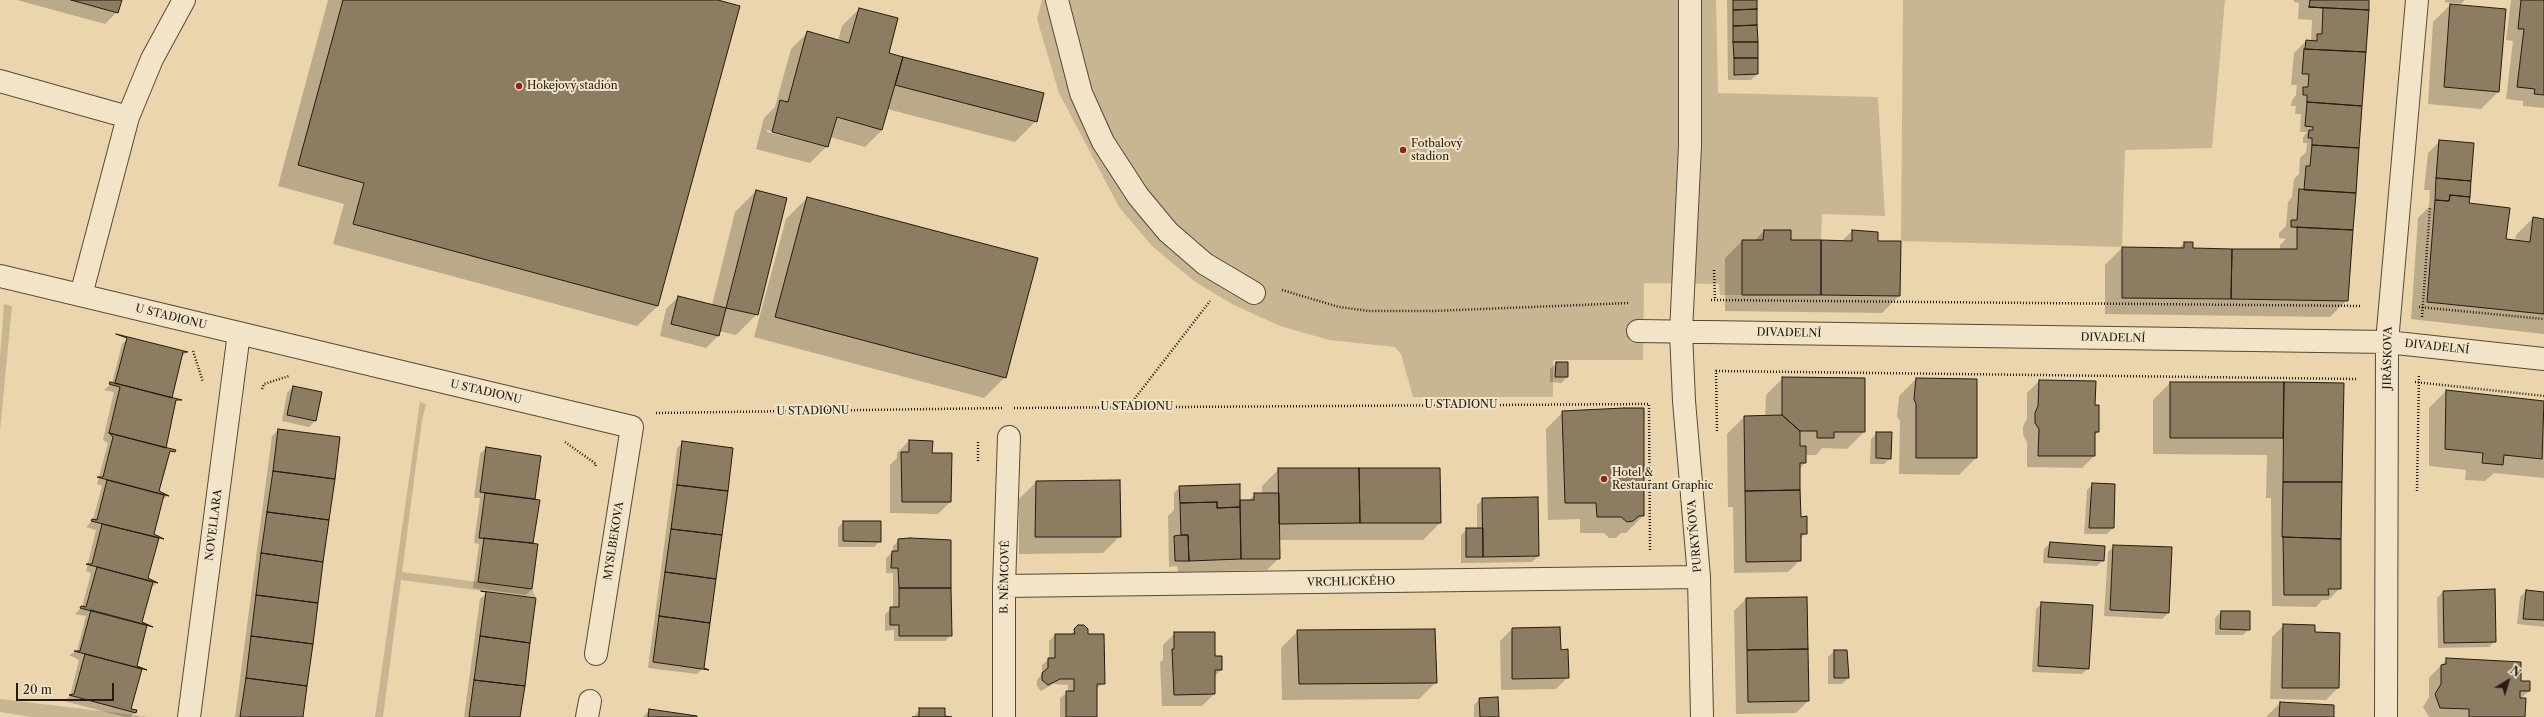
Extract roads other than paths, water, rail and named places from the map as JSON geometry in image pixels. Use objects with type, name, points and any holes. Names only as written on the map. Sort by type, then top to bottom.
[{"type":"street","points":[[81,295],[128,117],[152,60],[184,0]]},
{"type":"street","points":[[1057,0],[1081,93],[1103,142],[1138,196],[1168,232],[1205,264],[1254,293]]},
{"type":"street","name":"PURKYŇOVA","points":[[1690,0],[1690,146],[1681,332],[1684,401],[1699,577],[1702,717]]},
{"type":"street","name":"JIRÁSKOVA","points":[[2386,717],[2387,342],[2417,0]]},
{"type":"street","points":[[0,81],[128,117]]},
{"type":"street","name":"U STADIONU","points":[[0,276],[632,427]]},
{"type":"street","name":"DIVADELNÍ","points":[[1638,331],[2387,342],[2544,359]]},
{"type":"street","name":"NOVELLARA","points":[[189,717],[239,333]]},
{"type":"street","name":"MYSLBEKOVA","points":[[596,654],[632,427]]},
{"type":"street","name":"B. NĚMCOVÉ","points":[[1004,717],[1004,586],[1009,437]]},
{"type":"street","name":"VRCHLICKÉHO","points":[[1004,586],[1699,577]]},
{"type":"place","name":"Hokejový stadión","points":[[519,86]]},
{"type":"place","name":"Fotbalový stadion","points":[[1403,150]]},
{"type":"place","name":"Hotel & Restaurant Graphic","points":[[1604,479]]}]
